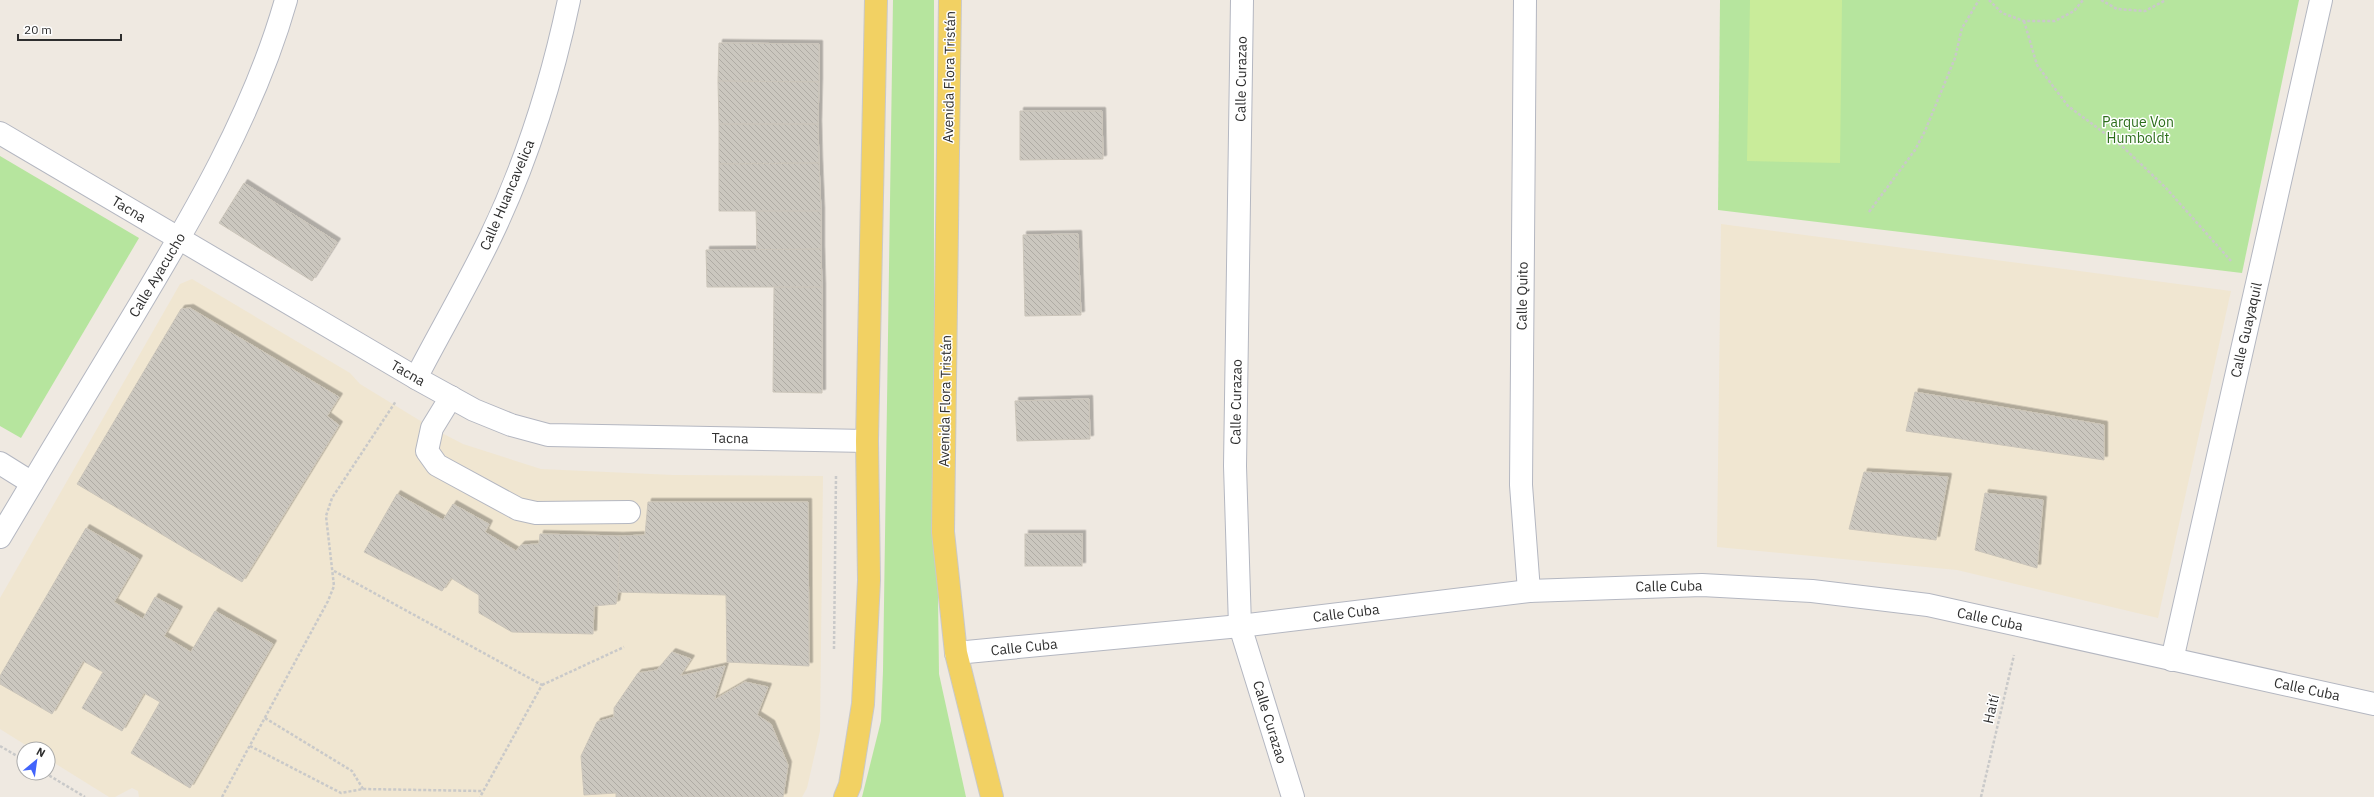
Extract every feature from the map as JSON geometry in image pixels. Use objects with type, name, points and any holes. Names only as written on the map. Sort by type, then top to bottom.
[{"type":"main road","points":[[845,797],[850,785],[863,704],[869,580],[867,440],[876,0]]},
{"type":"main road","name":"Avenida Flora Tristán","points":[[950,0],[943,532],[956,653],[992,797]]},
{"type":"street","name":"Calle Ayacucho","points":[[0,537],[179,239],[246,109],[264,66],[286,0]]},
{"type":"street","name":"Calle Huancavelica","points":[[416,378],[468,283],[514,184],[548,87],[569,0]]},
{"type":"street","name":"Calle Curazao","points":[[1242,0],[1235,466],[1240,626],[1293,797]]},
{"type":"street","name":"Calle Quito","points":[[1526,0],[1521,485],[1529,591]]},
{"type":"street","name":"Calle Guayaquil","points":[[2172,660],[2321,0]]},
{"type":"street","name":"Tacna","points":[[0,133],[416,378],[474,410],[512,425],[548,435],[867,440]]},
{"type":"street","points":[[451,397],[432,428],[427,451],[436,465],[518,509],[536,513],[630,512]]},
{"type":"street","points":[[0,463],[32,483]]},
{"type":"street","name":"Calle Cuba","points":[[956,653],[1240,626],[1529,591],[1620,586],[1702,585],[1757,587],[1870,597],[1928,605],[2374,704]]},
{"type":"path","points":[[1869,212],[1915,150],[1925,131],[1955,58],[1962,28],[1979,0]]},
{"type":"path","points":[[1989,0],[2002,13],[2024,21],[2055,20],[2074,10],[2083,0]]},
{"type":"path","points":[[2101,0],[2117,9],[2145,11],[2166,0]]},
{"type":"path","points":[[2024,21],[2037,65],[2068,106],[2123,147],[2160,183],[2232,262]]},
{"type":"path","points":[[222,797],[328,601],[334,586],[334,571],[326,530],[326,516],[332,498],[392,405],[416,378]]},
{"type":"path","points":[[834,655],[836,440]]},
{"type":"path","points":[[334,571],[542,685]]},
{"type":"path","name":"Haití","points":[[1982,797],[2021,625]]},
{"type":"path","points":[[480,797],[542,685],[624,647]]},
{"type":"path","points":[[265,718],[352,771],[362,790]]},
{"type":"path","points":[[0,746],[16,755]]},
{"type":"path","points":[[250,746],[331,790],[341,793],[362,790],[484,791]]},
{"type":"path","points":[[56,780],[85,797]]},
{"type":"shaded area","points":[[1721,224],[2231,291],[2158,618],[1957,570],[1717,547]]},
{"type":"shaded area","points":[[192,279],[350,373],[360,384],[432,428],[463,444],[541,469],[673,475],[823,476],[820,731],[807,788],[802,797],[139,797],[138,791],[132,788],[115,797],[109,797],[56,764],[56,741],[19,741],[0,729],[0,598],[180,284]]},
{"type":"green space","points":[[893,0],[934,0],[934,284],[939,674],[966,797],[862,797],[881,721],[883,671]]},
{"type":"green space","name":"Parque Von Humboldt","points":[[1720,0],[2299,0],[2242,273],[1718,210]]},
{"type":"green space","points":[[1750,0],[1842,0],[1840,163],[1747,161]]},
{"type":"green space","points":[[0,156],[139,238],[21,438],[0,426]]},
{"type":"building","points":[[719,43],[819,44],[819,82],[718,81]]},
{"type":"building","points":[[718,81],[819,82],[818,124],[719,124]]},
{"type":"building","points":[[1020,111],[1102,111],[1103,159],[1020,160]]},
{"type":"building","points":[[719,124],[818,124],[819,163],[719,164]]},
{"type":"building","points":[[819,163],[821,211],[719,211],[719,164]]},
{"type":"building","points":[[244,183],[337,242],[312,281],[219,223]]},
{"type":"building","points":[[756,211],[821,211],[821,249],[757,250]]},
{"type":"building","points":[[1078,234],[1081,315],[1025,316],[1023,235]]},
{"type":"building","points":[[821,249],[822,287],[707,287],[706,250]]},
{"type":"building","points":[[774,287],[822,287],[822,393],[773,392]]},
{"type":"building","points":[[190,308],[339,397],[327,416],[339,425],[242,582],[77,484],[181,309]]},
{"type":"building","points":[[1915,392],[2104,425],[2104,460],[1906,431]]},
{"type":"building","points":[[1089,399],[1090,439],[1017,441],[1015,401]]},
{"type":"building","points":[[1864,472],[1948,477],[1936,540],[1849,529]]},
{"type":"building","points":[[1985,493],[2043,500],[2037,568],[1975,550]]},
{"type":"building","points":[[397,494],[443,520],[453,504],[489,524],[485,532],[516,551],[521,545],[539,544],[540,534],[620,536],[618,592],[616,604],[594,606],[593,634],[512,632],[479,613],[479,595],[451,578],[442,591],[364,552]]},
{"type":"building","points":[[648,502],[808,502],[809,666],[727,662],[726,595],[618,592],[620,536],[645,535]]},
{"type":"building","points":[[86,528],[139,559],[114,602],[143,619],[155,597],[179,610],[164,636],[191,652],[215,611],[273,644],[190,788],[131,753],[160,702],[144,693],[122,731],[82,708],[103,672],[83,661],[52,714],[0,684],[0,676]]},
{"type":"building","points":[[1025,534],[1082,534],[1082,566],[1025,566]]},
{"type":"building","points":[[672,652],[691,659],[680,676],[725,666],[714,700],[745,682],[768,687],[757,715],[771,724],[788,765],[783,797],[616,797],[616,793],[584,795],[581,756],[597,722],[614,717],[614,708],[638,673],[657,670]]}]
